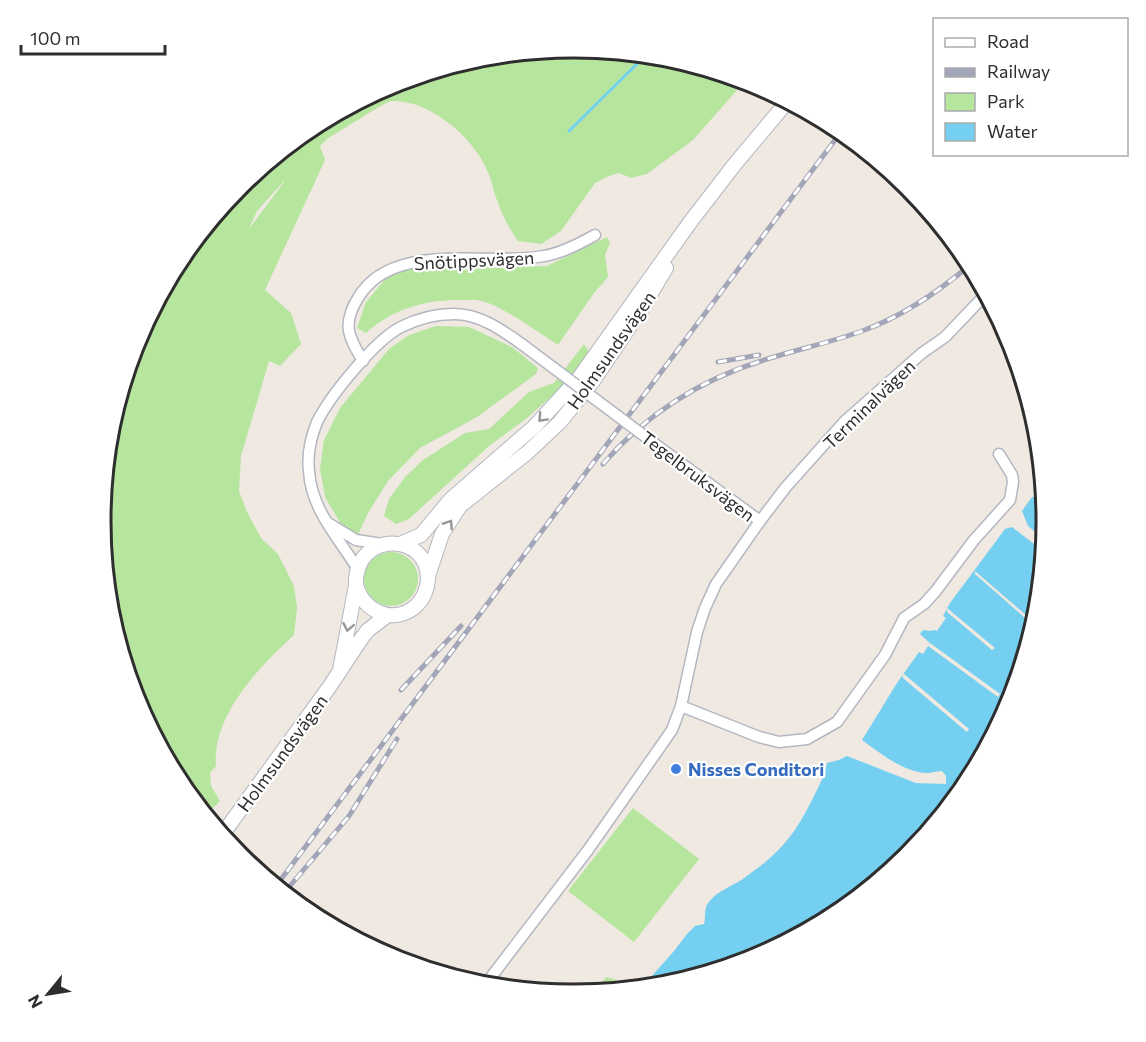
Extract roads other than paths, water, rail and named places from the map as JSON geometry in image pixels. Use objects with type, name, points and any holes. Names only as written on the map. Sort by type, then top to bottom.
[{"type":"main road","name":"Holmsundsvägen","points":[[382,544],[400,544],[422,535],[451,499],[534,427],[579,378],[691,221],[782,108]]},
{"type":"main road","name":"Holmsundsvägen","points":[[227,828],[368,630],[388,615],[400,614],[416,606],[426,591],[428,576],[442,534],[460,506],[528,452],[560,422],[593,381],[644,306],[691,221]]},
{"type":"main road","points":[[357,568],[369,551],[382,544]]},
{"type":"main road","points":[[400,544],[419,555],[428,576]]},
{"type":"main road","name":"Holmsundsvägen","points":[[340,670],[356,585],[357,568]]},
{"type":"main road","points":[[356,585],[365,603],[379,613],[388,615]]},
{"type":"street","name":"Snötippsvägen","points":[[363,361],[348,334],[348,322],[352,308],[362,290],[384,273],[406,264],[434,260],[543,256],[565,250],[595,235]]},
{"type":"street","name":"Terminalvägen","points":[[760,521],[786,487],[845,422],[922,353],[945,337],[980,301]]},
{"type":"street","name":"Tegelbruksvägen","points":[[357,568],[315,501],[310,486],[309,462],[312,438],[324,410],[374,348],[399,327],[435,315],[455,314],[478,318],[503,331],[760,521],[716,584],[705,608],[697,632],[681,706],[672,730],[588,850],[492,976]]},
{"type":"street","points":[[681,706],[759,737],[779,742],[807,739],[837,722],[885,655],[903,618],[924,604],[935,592],[986,525],[1010,500],[1012,476],[999,454]]},
{"type":"street","name":"Tegelbruksvägen","points":[[328,523],[356,540],[382,544]]},
{"type":"water","points":[[1032,497],[1035,497],[1036,532],[1028,526],[1022,511]]},
{"type":"water","points":[[1012,527],[1035,545],[1032,581],[1020,641],[988,726],[958,778],[940,803],[921,826],[878,869],[830,906],[804,922],[778,936],[722,959],[651,977],[695,926],[704,924],[706,907],[710,900],[757,869],[785,843],[806,811],[822,780],[827,763],[847,756],[916,783],[946,784],[946,776],[942,771],[927,773],[909,769],[892,761],[862,740],[897,683],[919,652],[923,654],[930,643],[920,634],[923,630],[937,631],[946,618],[943,616],[950,603],[1005,529]]},
{"type":"waterway","points":[[569,131],[638,63]]},
{"type":"railway","points":[[281,880],[835,140]]},
{"type":"railway","points":[[603,464],[636,430],[695,389],[738,369],[850,335],[891,319],[919,303],[962,271]]},
{"type":"railway","points":[[718,362],[759,355]]},
{"type":"railway","points":[[401,690],[461,626]]},
{"type":"railway","points":[[289,887],[349,816],[397,739]]},
{"type":"place","name":"Nisses Conditori","points":[[676,769]]}]
